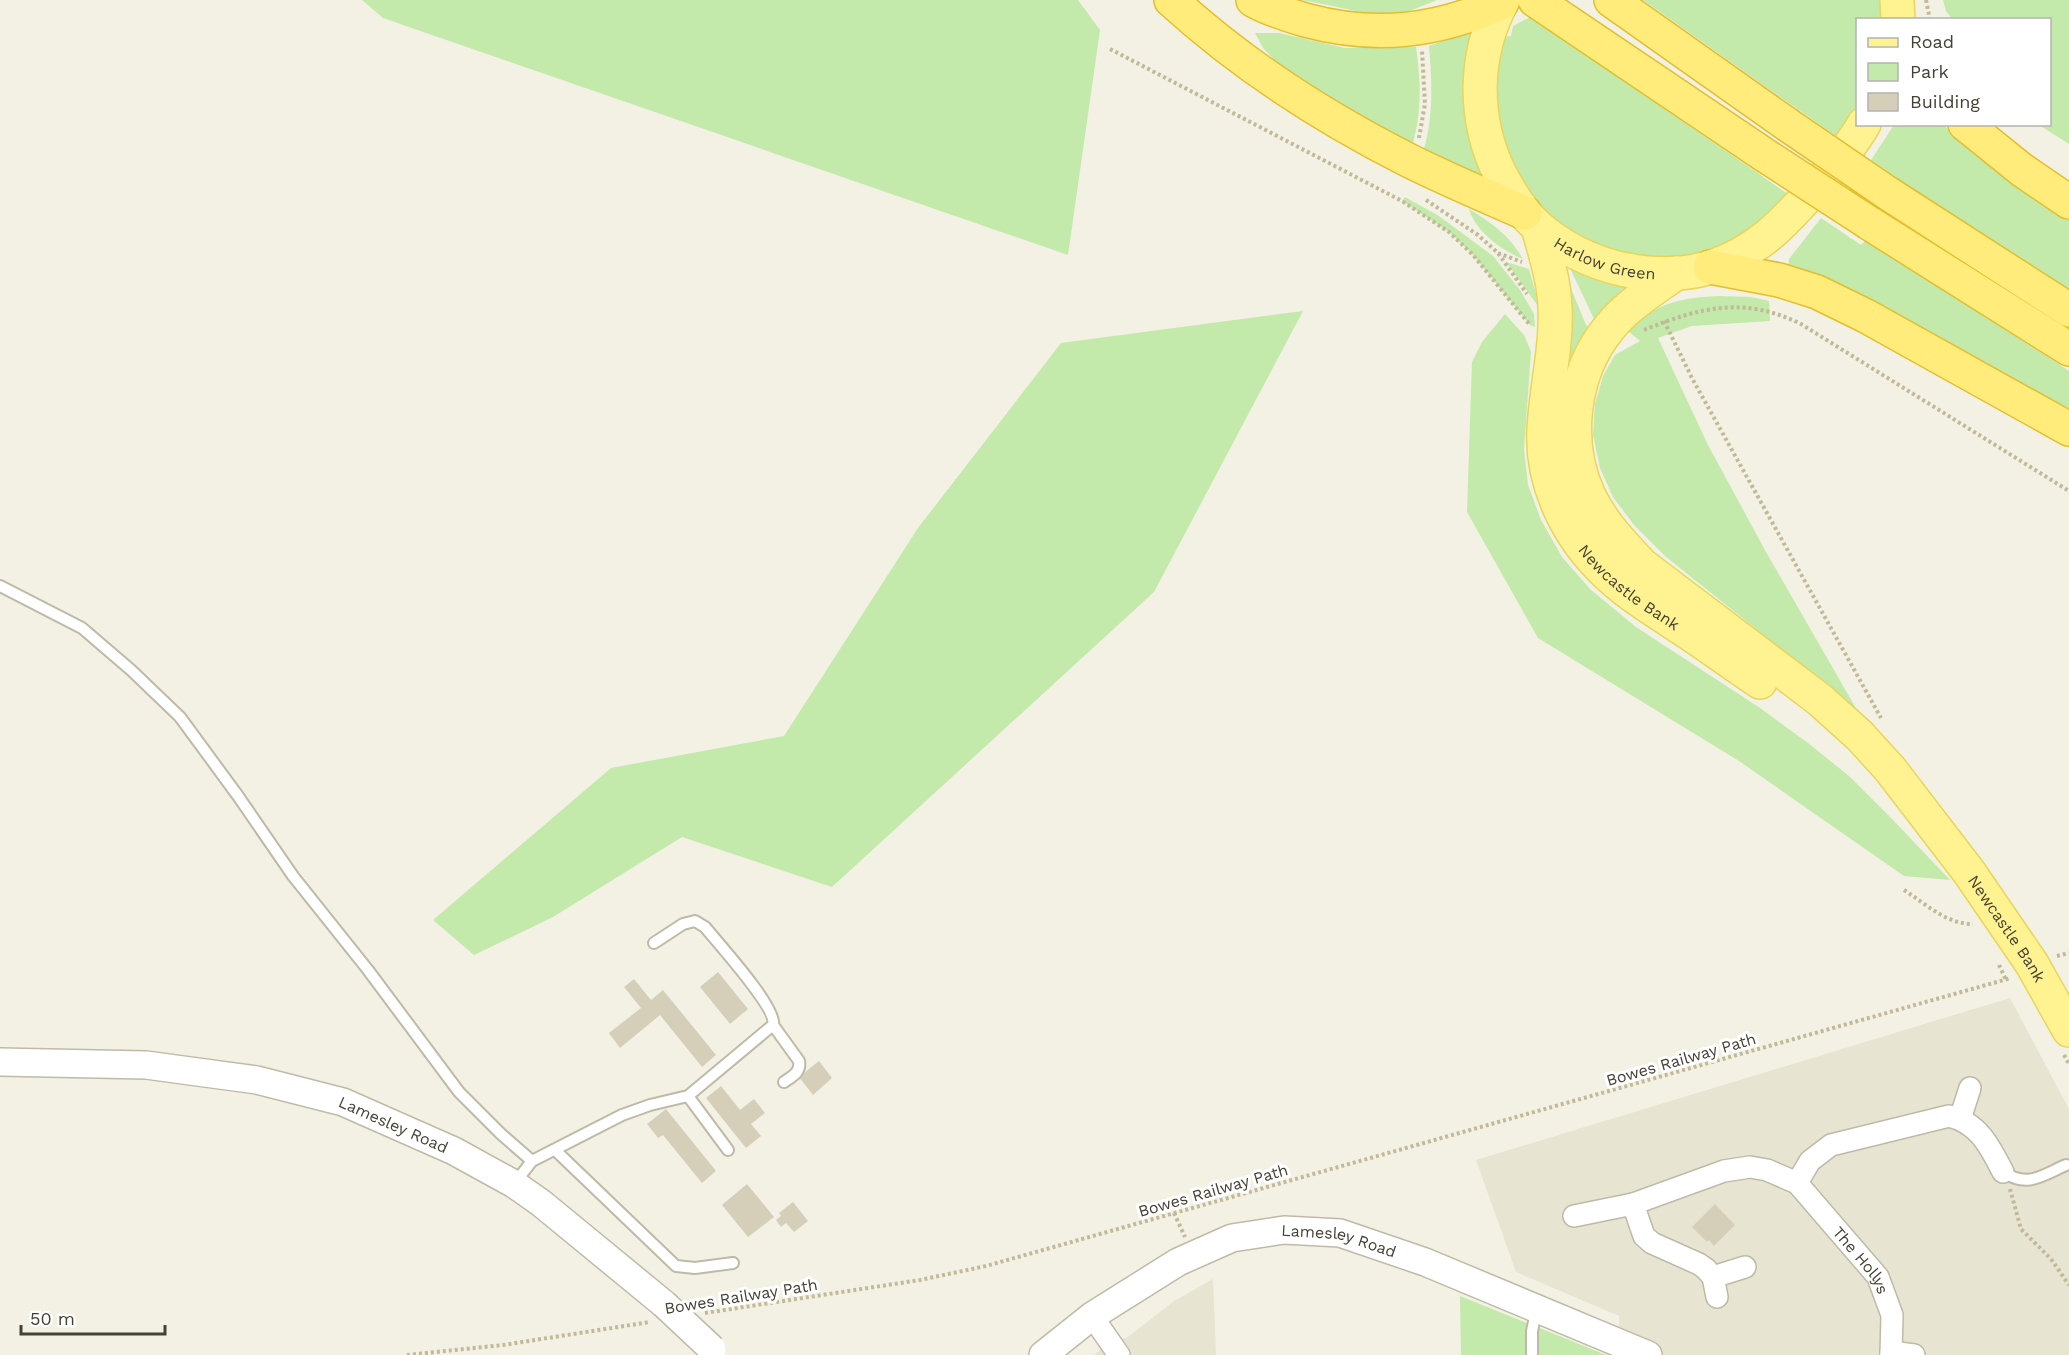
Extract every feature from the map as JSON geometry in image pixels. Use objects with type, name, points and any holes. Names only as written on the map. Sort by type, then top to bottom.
[{"type":"highway","points":[[1171,0],[1234,52],[1293,93],[1365,137],[1531,220]]},
{"type":"highway","points":[[1253,0],[1290,15],[1325,25],[1377,31],[1400,31],[1441,25],[1503,1]]},
{"type":"highway","points":[[1535,0],[1766,156],[2069,349]]},
{"type":"highway","points":[[1611,0],[1889,194],[2069,310]]},
{"type":"highway","points":[[1967,126],[2022,170],[2069,202]]},
{"type":"highway","points":[[1710,267],[1779,280],[1818,292],[1866,315],[2069,429]]},
{"type":"main road","points":[[1897,0],[1898,18]]},
{"type":"main road","name":"Harlow Green","points":[[1503,1],[1494,22],[1481,69],[1479,97],[1481,116],[1494,160],[1507,188],[1531,220],[1574,251],[1603,264],[1634,272],[1676,273],[1710,267],[1735,257],[1780,228],[1829,173],[1863,126]]},
{"type":"main road","name":"Newcastle Bank","points":[[1531,220],[1549,270],[1555,306],[1553,350],[1544,430],[1544,456],[1550,484],[1560,508],[1585,551],[1624,589],[1807,717],[1939,831]]},
{"type":"main road","name":"Newcastle Bank","points":[[1676,273],[1616,320],[1608,329],[1584,370],[1577,392],[1576,450],[1581,475],[1589,496],[1617,539],[1642,565],[1820,700],[1860,736],[1890,769],[1939,831],[1999,914],[2032,964],[2069,1030]]},
{"type":"street","name":"Lamesley Road","points":[[0,1062],[146,1065],[257,1080],[343,1102],[454,1151],[514,1184],[541,1203],[659,1313],[715,1352]]},
{"type":"street","points":[[1960,1119],[1970,1088]]},
{"type":"street","points":[[1797,1183],[1810,1161],[1831,1145],[1949,1116],[1970,1124],[1987,1140],[2003,1172]]},
{"type":"street","name":"The Hollys","points":[[1574,1216],[1633,1204],[1724,1171],[1750,1167],[1767,1170],[1797,1183],[1878,1277],[1892,1315],[1891,1354],[1914,1355]]},
{"type":"street","points":[[1633,1204],[1644,1236],[1652,1243],[1699,1264],[1715,1287],[1745,1267]]},
{"type":"street","name":"Lamesley Road","points":[[1043,1355],[1092,1316],[1178,1262],[1232,1238],[1284,1230],[1340,1233],[1425,1262],[1648,1355]]},
{"type":"street","points":[[1092,1316],[1119,1355]]},
{"type":"lane","points":[[0,586],[82,627],[180,717],[293,876],[368,970],[459,1092],[532,1161]]},
{"type":"lane","points":[[514,1184],[532,1161],[622,1115],[650,1105],[688,1096],[772,1025],[774,1019],[763,999],[705,927],[694,921],[683,924],[654,943]]},
{"type":"lane","points":[[772,1025],[799,1061],[800,1068],[784,1082]]},
{"type":"lane","points":[[688,1096],[728,1150]]},
{"type":"lane","points":[[555,1150],[676,1266],[695,1268],[733,1263]]},
{"type":"lane","points":[[2003,1172],[2015,1180],[2029,1181],[2066,1165]]},
{"type":"lane","points":[[1532,1355],[1532,1331],[1537,1308]]},
{"type":"path","points":[[1926,0],[1930,18]]},
{"type":"path","points":[[1418,146],[1424,122],[1425,104],[1422,48]]},
{"type":"path","points":[[1110,49],[1402,201],[1449,232],[1473,255],[1553,350]]},
{"type":"path","points":[[1425,198],[1478,235],[1498,253],[1525,263]]},
{"type":"path","points":[[1881,719],[1694,380],[1664,321],[1709,309],[1749,308],[1771,311],[1802,324],[2069,491]]},
{"type":"path","points":[[1904,890],[1947,919],[1961,924],[1985,921],[1999,914]]},
{"type":"path","name":"Bowes Railway Path","points":[[700,1314],[920,1280],[986,1266],[2011,978]]},
{"type":"path","points":[[2003,1172],[2021,1229],[2051,1259],[2069,1285]]},
{"type":"path","name":"Bowes Railway Path","points":[[407,1355],[503,1345],[659,1313]]},
{"type":"shaded area","points":[[2010,998],[2069,1109],[2069,1355],[1620,1355],[1619,1316],[1516,1272],[1476,1160]]},
{"type":"shaded area","points":[[1213,1279],[1216,1355],[1094,1355],[1105,1346],[1128,1337],[1174,1301]]},
{"type":"green space","points":[[362,0],[1078,0],[1100,30],[1068,255],[383,18]]},
{"type":"green space","points":[[1303,0],[1437,0],[1407,12],[1371,14]]},
{"type":"green space","points":[[1643,0],[1882,0],[1882,18],[1856,18],[1856,108],[1837,137]]},
{"type":"green space","points":[[1943,0],[2069,0],[2069,144],[2041,126],[2051,126],[2051,18],[1951,18],[1946,11]]},
{"type":"green space","points":[[1530,17],[1789,195],[1748,236],[1701,256],[1651,261],[1596,248],[1536,208],[1499,140],[1494,71],[1504,37],[1511,36],[1513,26]]},
{"type":"green space","points":[[1472,30],[1474,32],[1467,69],[1464,106],[1467,130],[1484,179],[1423,152],[1431,113],[1429,46]]},
{"type":"green space","points":[[1255,33],[1279,33],[1345,48],[1416,47],[1420,97],[1418,121],[1412,147],[1375,129],[1284,70],[1263,48]]},
{"type":"green space","points":[[1893,126],[1944,126],[1966,145],[2069,219],[2069,294],[2012,258],[1871,160]]},
{"type":"green space","points":[[1405,197],[1439,216],[1493,256],[1520,290],[1534,314],[1535,327],[1530,325],[1473,255],[1449,232],[1402,201]]},
{"type":"green space","points":[[1469,209],[1499,230],[1523,259],[1506,251],[1483,233]]},
{"type":"green space","points":[[1821,218],[1861,245],[1866,240],[2069,371],[2069,415],[1788,267],[1789,259]]},
{"type":"green space","points":[[1506,262],[1529,269],[1538,306]]},
{"type":"green space","points":[[1568,264],[1639,288],[1599,322],[1594,319]]},
{"type":"green space","points":[[1567,279],[1586,325],[1593,330],[1560,484]]},
{"type":"green space","points":[[1720,296],[1751,297],[1769,301],[1770,321],[1692,326],[1658,338],[1708,445],[1766,552],[1857,710],[1665,556],[1634,525],[1613,497],[1600,468],[1593,435],[1595,404],[1603,376],[1615,355],[1640,341],[1628,331],[1637,321],[1670,303]]},
{"type":"green space","points":[[1303,311],[1154,592],[832,887],[682,837],[553,917],[474,955],[433,920],[611,768],[784,736],[918,528],[1061,343]]},
{"type":"green space","points":[[1505,314],[1524,335],[1531,352],[1524,449],[1528,485],[1541,520],[1562,557],[1590,589],[1636,627],[1760,708],[1849,776],[1950,880],[1904,876],[1739,761],[1538,638],[1467,512],[1472,362],[1482,342]]},
{"type":"green space","points":[[1460,1296],[1606,1355],[1461,1355]]},
{"type":"building","points":[[718,972],[748,1009],[730,1024],[700,987]]},
{"type":"building","points":[[634,979],[651,1000],[663,990],[716,1055],[702,1067],[660,1015],[620,1048],[609,1033],[641,1008],[624,987]]},
{"type":"building","points":[[819,1061],[832,1078],[813,1095],[799,1077]]},
{"type":"building","points":[[721,1086],[740,1110],[754,1099],[765,1113],[751,1124],[761,1136],[746,1148],[706,1098]]},
{"type":"building","points":[[666,1109],[716,1171],[702,1183],[663,1135],[658,1138],[647,1124]]},
{"type":"building","points":[[747,1184],[774,1217],[748,1237],[722,1205]]},
{"type":"building","points":[[793,1202],[808,1221],[794,1232],[786,1223],[781,1227],[776,1220],[781,1216],[779,1213]]},
{"type":"building","points":[[1715,1204],[1735,1225],[1714,1246],[1692,1227]]}]
